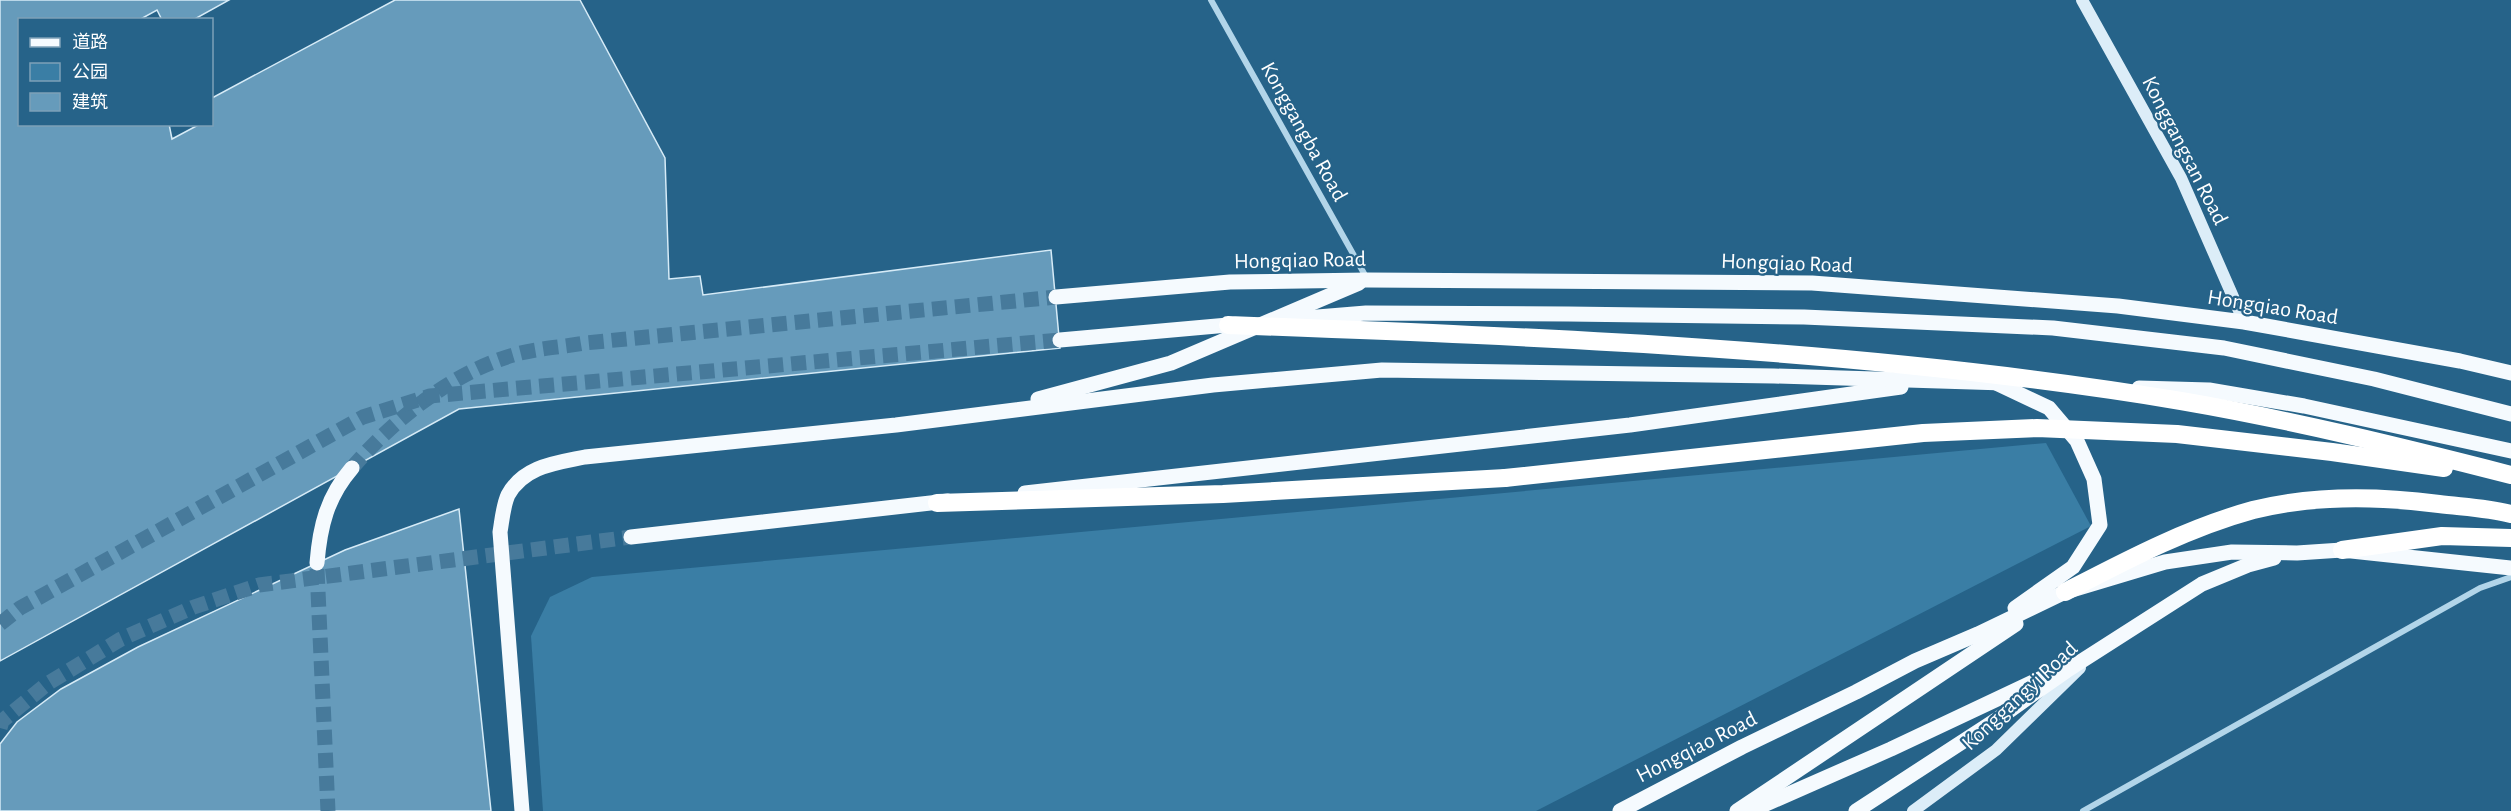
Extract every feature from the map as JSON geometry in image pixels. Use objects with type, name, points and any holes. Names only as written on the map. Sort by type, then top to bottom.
[{"type":"highway","points":[[1228,325],[1530,336],[1878,363],[2062,384],[2183,402],[2371,438],[2511,477]]},
{"type":"highway","points":[[937,503],[1223,494],[1505,478],[1923,434],[2037,428],[2177,434],[2332,452],[2511,477]]},
{"type":"highway","points":[[2065,592],[2188,533],[2254,510],[2308,501],[2387,497],[2511,514]]},
{"type":"highway","points":[[2342,550],[2442,536],[2511,538]]},
{"type":"main road","name":"Hongqiao Road","points":[[1056,297],[1230,282],[1367,280],[1812,283],[2118,306],[2244,322],[2460,361],[2511,373]]},
{"type":"main road","points":[[984,414],[1171,363],[1367,280]]},
{"type":"main road","points":[[1060,340],[1366,313],[1804,317],[2053,328],[2224,348],[2374,379],[2511,414]]},
{"type":"main road","points":[[522,811],[500,532],[507,497],[524,475],[548,465],[585,457],[984,414],[1213,384],[1382,370],[1942,381],[2209,390],[2304,406],[2511,451]]},
{"type":"main road","points":[[631,537],[1630,425],[1942,381]]},
{"type":"main road","points":[[1978,634],[2073,567],[2100,525],[2094,479],[2077,441],[2049,408],[1996,383]]},
{"type":"main road","points":[[316,563],[320,528],[339,483],[352,468]]},
{"type":"main road","name":"Hongqiao Road","points":[[1620,811],[1742,747],[1916,661],[2065,592],[2165,562],[2232,552],[2298,553],[2342,550],[2511,568]]},
{"type":"main road","name":"Hongqiao Road","points":[[1856,811],[2202,584],[2248,565],[2298,553]]},
{"type":"main road","points":[[1737,811],[2065,592]]},
{"type":"main road","points":[[1750,811],[1891,749],[2096,652]]},
{"type":"street","name":"Konggangba Road","points":[[1211,0],[1367,280]]},
{"type":"street","name":"Konggangsan Road","points":[[2082,0],[2181,178],[2244,322]]},
{"type":"street","points":[[2084,811],[2480,588],[2511,577]]},
{"type":"street","name":"Konggangyi Road","points":[[1913,811],[1996,750],[2096,652]]},
{"type":"green space","points":[[2046,443],[2091,526],[1536,811],[543,811],[531,636],[550,597],[592,577]]},
{"type":"building","points":[[0,0],[229,0],[197,18],[161,18],[157,10],[143,18],[18,18],[18,126],[169,126],[172,139],[196,126],[213,126],[213,97],[395,0],[580,0],[665,158],[669,279],[700,276],[703,295],[1051,250],[1060,348],[459,409],[0,661]]},
{"type":"building","points":[[459,509],[491,811],[0,811],[0,744],[17,722],[61,689],[138,647],[345,550]]},
{"type":"tunnel","points":[[352,468],[387,432],[427,399],[471,372],[525,352],[585,343],[1056,297]]},
{"type":"tunnel","points":[[0,624],[20,608],[363,417],[430,396],[1060,340]]},
{"type":"tunnel","points":[[0,728],[2,721],[47,684],[121,639],[194,607],[259,585],[631,537]]},
{"type":"tunnel","points":[[317,569],[328,811]]}]
